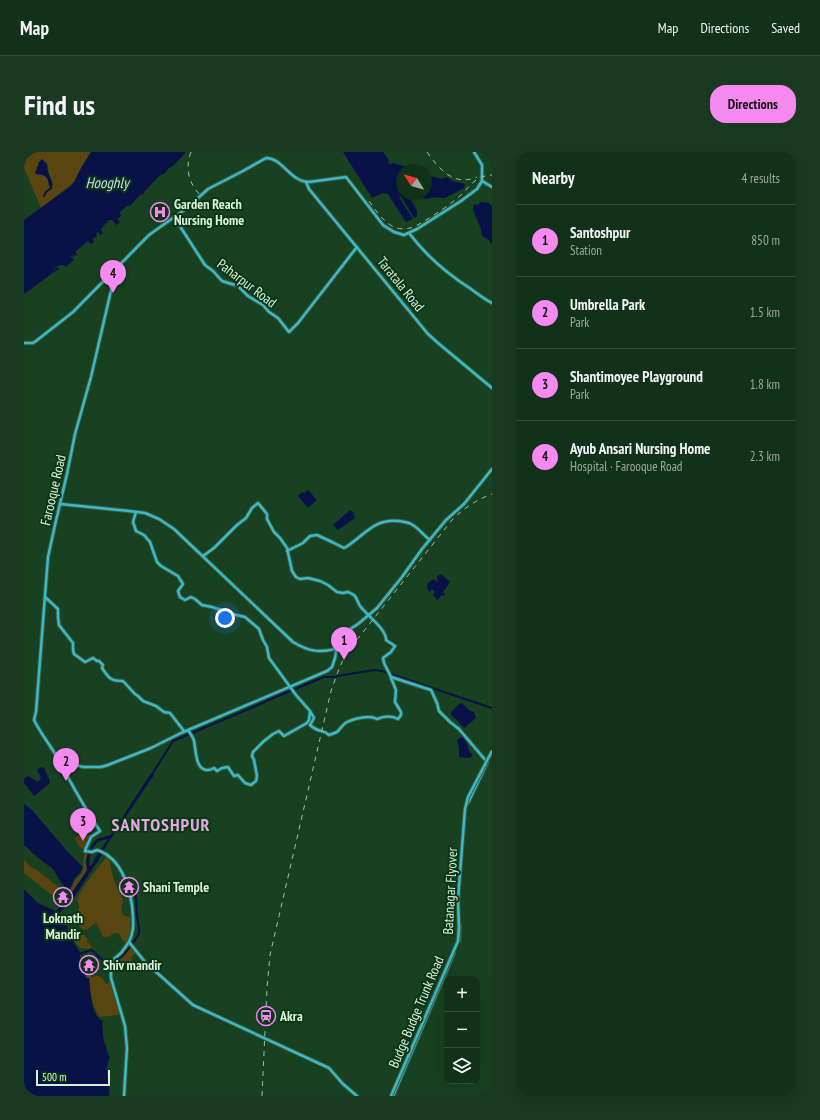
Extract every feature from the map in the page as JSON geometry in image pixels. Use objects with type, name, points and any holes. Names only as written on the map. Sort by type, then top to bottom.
[{"type":"street","points":[[24,343],[33,343],[60,324],[135,250],[146,237],[194,202],[208,188],[266,158],[276,161],[302,182],[346,177],[387,229],[404,235],[418,229],[477,189],[482,181],[482,165],[474,152]]},
{"type":"street","points":[[482,181],[492,187]]},
{"type":"street","name":"Taratala Road","points":[[307,182],[309,189],[428,334],[492,388]]},
{"type":"street","name":"Paharpur Road","points":[[174,217],[205,265],[220,279],[238,286],[249,297],[263,305],[269,312],[278,318],[289,332],[297,324],[357,247]]},
{"type":"street","points":[[409,233],[414,241],[437,265],[448,274],[492,302]]},
{"type":"street","name":"Farooque Road","points":[[54,752],[34,720],[36,712],[48,557],[75,434],[91,377],[116,269]]},
{"type":"street","points":[[54,752],[69,762],[78,765],[102,767],[151,748],[184,731],[188,731],[292,688],[331,668],[336,655],[335,644],[339,637],[358,624],[376,608],[402,577],[422,549],[448,518],[464,504],[492,468]]},
{"type":"street","points":[[203,556],[225,538],[237,524],[246,518],[252,508],[258,503],[267,514],[267,519],[271,528],[283,542],[287,551],[291,569],[298,578],[308,578],[320,581],[337,592],[347,592],[353,594],[360,606],[386,635],[386,641],[395,646],[382,658],[396,690],[395,702],[401,716],[398,719],[395,717],[385,716],[377,719],[373,717],[360,718],[345,723],[338,731],[329,735],[326,732],[316,730],[309,724]]},
{"type":"street","points":[[60,504],[136,512],[152,516],[174,530],[203,556]]},
{"type":"street","points":[[60,504],[128,510],[151,514],[166,522],[293,642],[314,651],[326,652],[335,649]]},
{"type":"street","points":[[136,512],[133,522],[134,528],[137,532],[145,536],[150,542],[160,566],[175,574],[180,579],[182,585],[178,591],[180,597],[186,600],[191,597],[202,605],[212,606],[232,614],[245,617],[259,629],[267,647],[269,658],[314,718],[309,724],[284,736],[280,732],[277,732],[255,748],[252,756],[256,767],[257,780],[251,785],[245,783],[238,775],[234,776],[228,767],[220,768],[217,771],[214,768],[205,770],[200,767],[197,761],[194,740],[188,731]]},
{"type":"street","points":[[287,551],[310,536],[317,535],[345,548],[366,531],[381,522],[389,520],[410,523],[419,529],[430,540]]},
{"type":"street","points":[[45,597],[58,609],[59,625],[72,642],[75,654],[85,662],[93,658],[99,661],[103,665],[102,668],[108,677],[114,681],[123,681],[143,700],[164,712],[170,713],[184,731]]},
{"type":"street","points":[[390,675],[431,690],[439,711],[459,729],[486,762]]},
{"type":"street","name":"Budge Budge Trunk Road","points":[[391,1096],[457,941],[457,894],[464,810],[467,798],[492,751]]},
{"type":"street","name":"Batanagar Flyover","points":[[391,1096],[458,941],[458,899],[465,809],[467,800],[492,751]]},
{"type":"street","points":[[54,752],[86,811],[100,831],[91,837],[86,848],[87,851],[92,852],[100,850],[109,856],[126,879],[131,897],[133,925],[131,944],[113,960],[111,970],[111,978],[126,1026],[127,1054],[124,1096]]},
{"type":"street","points":[[131,944],[145,962],[192,1004],[329,1068],[343,1084],[357,1096]]},
{"type":"shaded area","points":[[24,152],[91,152],[73,183],[41,208],[24,168]]},
{"type":"shaded area","points":[[86,830],[91,838],[86,850],[79,846],[75,838]]},
{"type":"shaded area","points":[[85,851],[88,852],[86,861],[87,870],[73,892],[63,904],[60,901],[70,891],[75,880],[82,873]]},
{"type":"shaded area","points":[[107,856],[110,860],[114,880],[122,900],[122,913],[130,917],[131,921],[131,935],[126,944],[121,938],[120,934],[115,933],[108,937],[103,937],[96,922],[87,930],[80,927],[76,921],[79,906],[77,899],[87,882]]},
{"type":"shaded area","points":[[24,859],[30,867],[37,870],[66,893],[59,901],[24,873]]},
{"type":"shaded area","points":[[72,929],[76,930],[80,935],[84,935],[88,940],[86,942],[92,947],[89,949],[80,948],[73,938],[71,932]]},
{"type":"shaded area","points":[[129,945],[132,946],[136,952],[131,958],[133,961],[127,965],[116,967],[117,964],[121,962],[120,957]]},
{"type":"shaded area","points":[[88,963],[91,977],[100,977],[106,984],[109,983],[109,978],[112,982],[118,995],[122,1014],[100,1017],[97,1013],[90,993],[89,978],[87,978],[83,964]]},
{"type":"water","name":"Hooghly","points":[[91,152],[186,152],[164,174],[160,175],[130,206],[128,205],[120,212],[121,216],[117,219],[120,222],[117,225],[112,220],[109,220],[101,229],[103,233],[100,235],[98,232],[96,234],[97,237],[92,238],[94,242],[91,244],[88,241],[75,252],[77,254],[73,257],[72,256],[75,253],[71,256],[74,260],[66,267],[62,265],[58,266],[53,270],[58,267],[59,269],[24,294],[24,220],[71,186]]},
{"type":"water","points":[[343,152],[383,152],[389,160],[389,164],[396,164],[396,200],[401,200],[413,219],[406,222],[388,194],[383,193],[372,198]]},
{"type":"water","points":[[42,159],[47,164],[53,185],[51,186],[49,186],[46,177],[35,173],[39,162]]},
{"type":"water","points":[[432,176],[442,179],[447,177],[453,181],[465,184],[464,188],[445,198],[432,198]]},
{"type":"water","points":[[403,200],[411,200],[417,211],[417,216],[414,218]]},
{"type":"water","points":[[481,202],[489,203],[492,206],[492,245],[489,240],[482,236],[481,228],[474,214],[473,206]]},
{"type":"water","points":[[308,490],[317,500],[308,508],[298,496],[302,492],[304,493]]},
{"type":"water","points":[[350,510],[353,512],[355,518],[338,530],[333,525]]},
{"type":"water","points":[[441,574],[450,582],[443,592],[445,594],[444,596],[442,595],[437,600],[433,595],[435,592],[432,589],[430,592],[427,585],[434,579],[437,582],[437,576]]},
{"type":"water","points":[[462,703],[470,711],[474,712],[476,718],[464,728],[450,713]]},
{"type":"water","points":[[462,737],[466,741],[470,753],[472,753],[472,757],[459,757],[457,740]]},
{"type":"water","points":[[41,767],[44,768],[50,783],[34,796],[24,783],[24,779],[28,776],[38,782],[41,778],[37,770]]},
{"type":"water","points":[[151,773],[154,775],[108,843],[97,863],[71,902],[59,913],[60,919],[67,923],[68,934],[80,952],[80,958],[86,978],[89,978],[93,1008],[99,1018],[103,1021],[104,1042],[110,1058],[107,1067],[109,1096],[24,1096],[24,889],[38,903],[56,911],[68,898],[87,870],[86,861],[88,852],[93,843],[97,839],[110,835]],"holes":[[[108,839],[90,866],[90,856],[94,846],[99,841]]]},
{"type":"water","points":[[24,804],[32,810],[67,851],[83,867],[69,890],[62,884],[53,869],[24,845]]},
{"type":"waterway","points":[[44,196],[51,186]]},
{"type":"waterway","points":[[337,676],[374,670],[382,671],[492,708]]},
{"type":"waterway","points":[[266,701],[324,677],[336,677]]},
{"type":"waterway","points":[[151,776],[173,741],[265,702]]},
{"type":"waterway","points":[[77,955],[91,950],[101,959],[113,962],[125,953],[139,933],[135,893]]},
{"type":"railway","points":[[191,152],[188,164],[190,180],[200,195]]},
{"type":"railway","points":[[427,152],[448,175],[461,180],[477,177]]},
{"type":"railway","points":[[369,201],[388,224],[401,229],[408,228],[416,226],[446,207],[475,181],[485,176],[492,175]]},
{"type":"railway","points":[[262,1096],[270,955],[331,691],[336,676],[348,651],[452,520],[470,505],[492,494]]},
{"type":"place","name":"Garden Reach Nursing Home","points":[[160,212]]},
{"type":"place","name":"Ayub Ansari Nursing Home","points":[[113,293]]},
{"type":"place","name":"Santoshpur","points":[[344,660]]},
{"type":"place","name":"Umbrella Park","points":[[66,781]]},
{"type":"place","name":"Shantimoyee Playground","points":[[83,841]]},
{"type":"place","name":"Shani Temple","points":[[129,887]]},
{"type":"place","name":"Loknath Mandir","points":[[63,897]]},
{"type":"place","name":"Shiv mandir","points":[[89,965]]},
{"type":"place","name":"Akra","points":[[266,1016]]},
{"type":"district","name":"SANTOSHPUR","points":[[161,825]]}]
